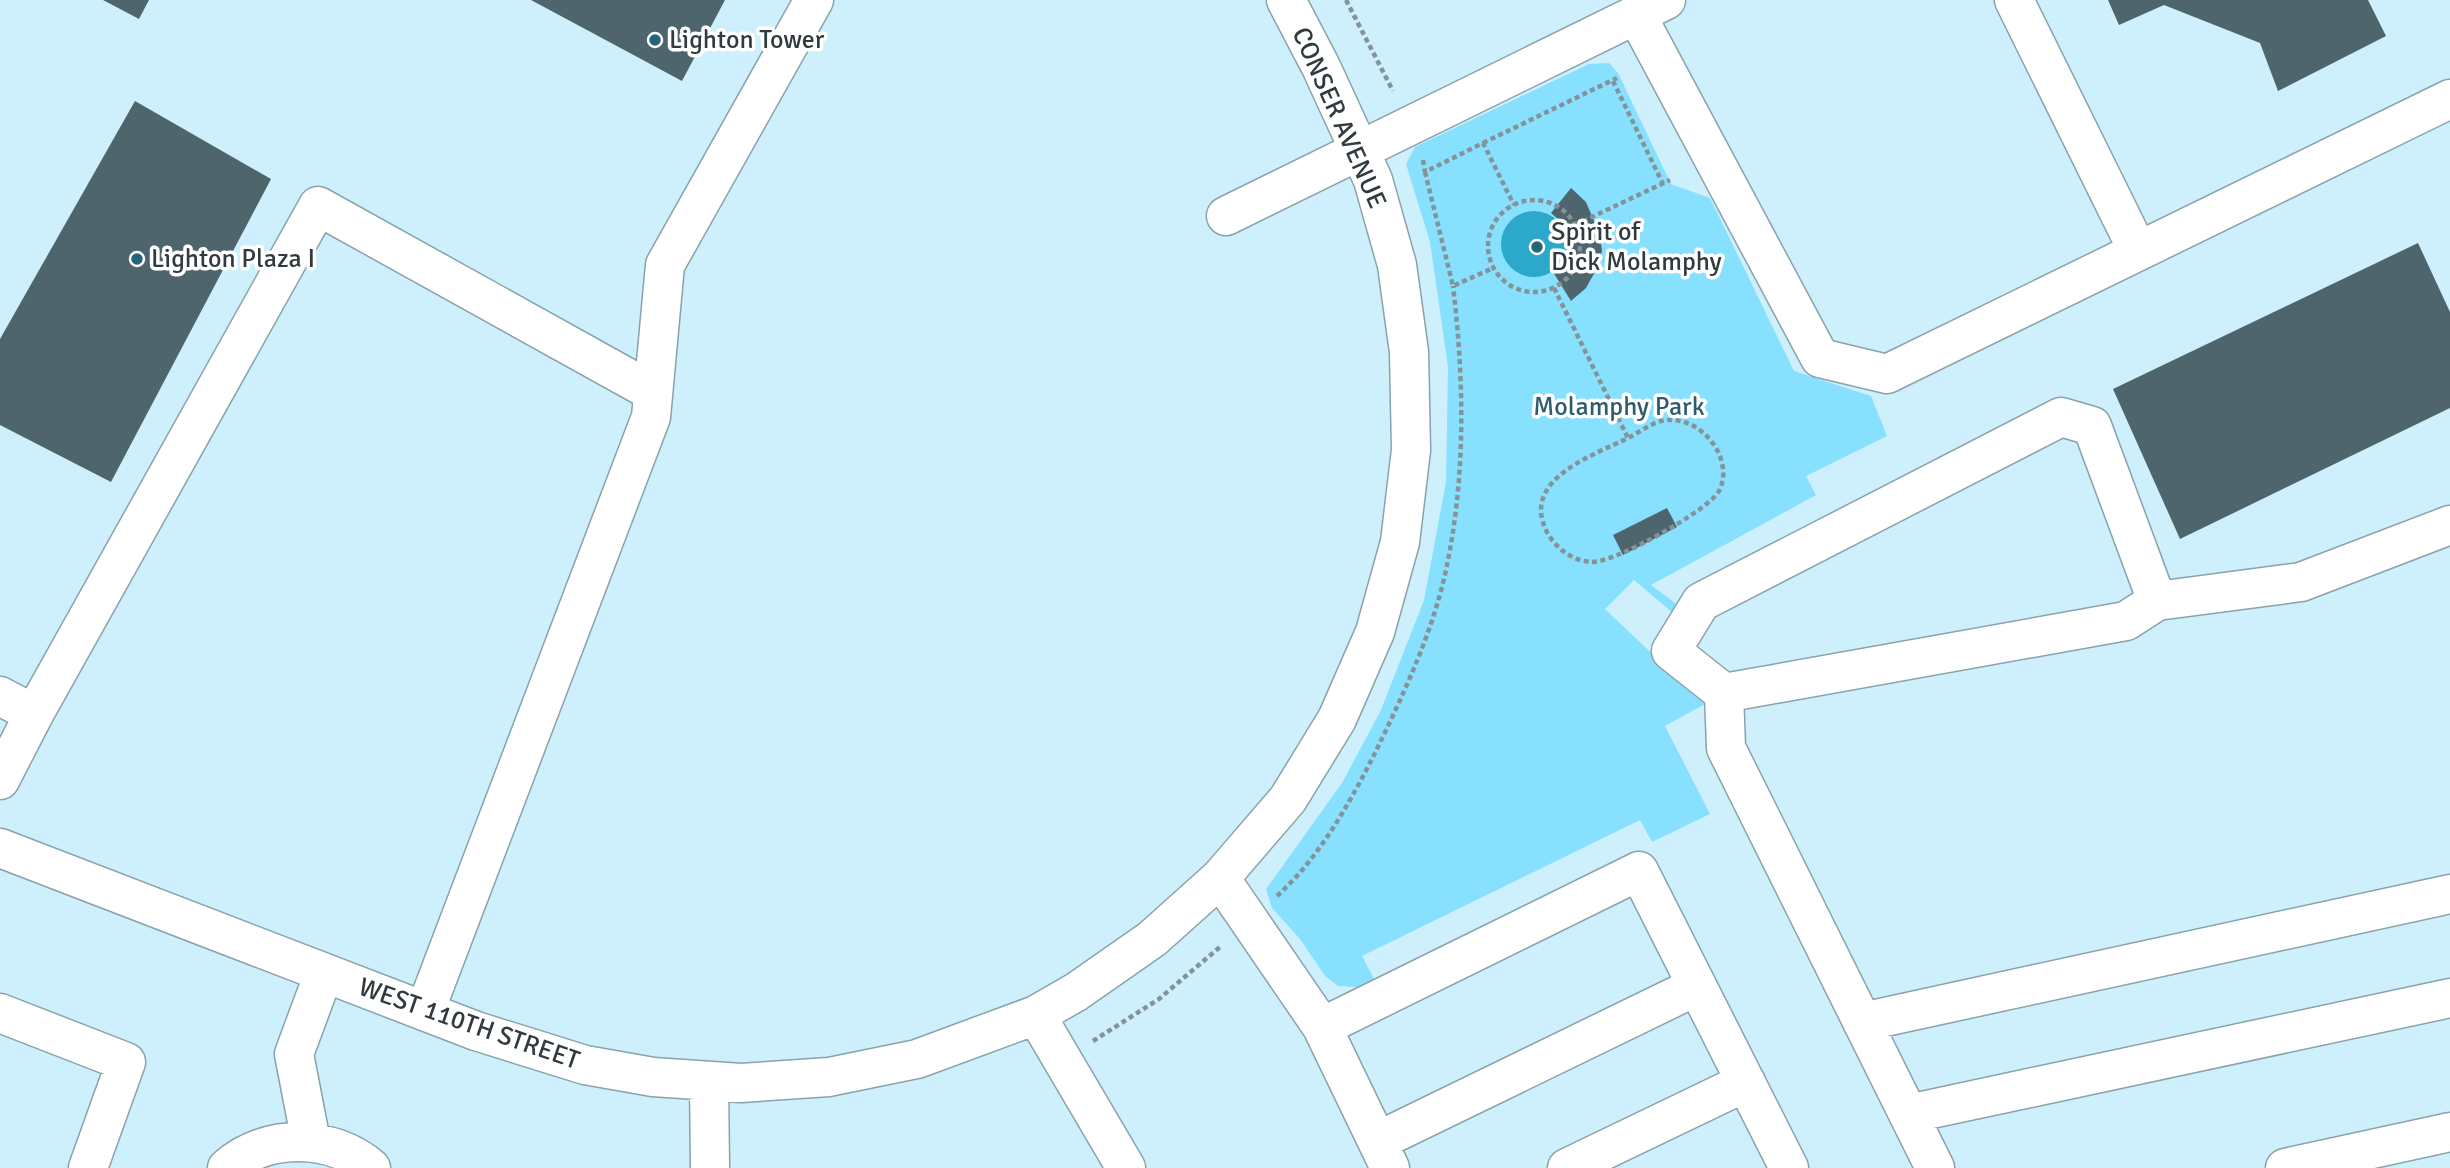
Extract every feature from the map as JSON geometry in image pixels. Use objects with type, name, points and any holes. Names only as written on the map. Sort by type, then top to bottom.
[{"type":"street","points":[[425,1012],[651,417],[665,265],[814,0]]},
{"type":"street","name":"CONSER AVENUE","points":[[1036,1015],[1076,992],[1152,939],[1220,878],[1288,799],[1337,719],[1375,632],[1400,542],[1411,450],[1409,352],[1397,265],[1373,180],[1321,67],[1286,0]]},
{"type":"street","points":[[2014,0],[2138,251]]},
{"type":"street","points":[[1226,216],[1651,7],[1821,358],[1887,374],[2450,99]]},
{"type":"street","points":[[0,780],[34,714],[318,206],[653,392]]},
{"type":"street","points":[[2157,601],[2092,426],[2060,417],[1701,602],[1671,651],[1724,693],[2126,621],[2157,601],[2301,582],[2450,525]]},
{"type":"street","points":[[1724,693],[1726,748],[1935,1168]]},
{"type":"street","points":[[0,696],[34,714]]},
{"type":"street","name":"WEST 110TH STREET","points":[[0,848],[425,1012],[524,1047],[585,1065],[653,1077],[741,1083],[830,1077],[917,1059],[1036,1015]]},
{"type":"street","points":[[1322,1027],[1639,871],[1789,1168]]},
{"type":"street","points":[[1220,878],[1322,1027],[1384,1155],[1697,986]]},
{"type":"street","points":[[1862,1022],[2450,894]]},
{"type":"street","points":[[311,1142],[294,1054],[324,972]]},
{"type":"street","points":[[1908,1114],[2450,998]]},
{"type":"street","points":[[0,1013],[126,1062],[88,1168]]},
{"type":"street","points":[[1036,1015],[1126,1168]]},
{"type":"street","points":[[709,1081],[710,1168]]},
{"type":"street","points":[[1567,1168],[1746,1082]]},
{"type":"street","points":[[2285,1168],[2450,1132]]},
{"type":"street","points":[[227,1168],[237,1158],[273,1144],[311,1142],[341,1149],[371,1168]]},
{"type":"path","points":[[1346,0],[1420,148],[1452,286],[1493,268]]},
{"type":"path","points":[[1425,172],[1615,79],[1663,184]]},
{"type":"path","points":[[1483,143],[1514,205]]},
{"type":"path","points":[[1575,225],[1670,180]]},
{"type":"path","points":[[1533,200],[1548,202],[1562,210],[1575,225],[1580,251],[1576,266],[1567,279],[1554,288],[1525,292],[1511,287],[1499,278],[1493,268],[1487,251],[1488,236],[1494,222],[1514,205],[1533,200]]},
{"type":"path","points":[[1554,288],[1628,438]]},
{"type":"path","points":[[1662,421],[1684,422],[1703,430],[1716,447],[1725,470],[1719,491],[1709,504],[1692,516],[1616,556],[1592,563],[1562,552],[1547,533],[1541,511],[1549,484],[1564,469],[1628,438],[1662,421]]},
{"type":"shaded area","points":[[0,0],[2450,0],[2450,1168],[0,1168]]},
{"type":"shaded area","points":[[1540,211],[1558,220],[1565,231],[1565,257],[1558,268],[1547,275],[1528,277],[1510,268],[1503,257],[1501,238],[1510,220],[1521,213]]},
{"type":"green space","name":"Molamphy Park","points":[[1609,63],[1618,73],[1671,184],[1710,198],[1794,371],[1871,396],[1887,436],[1806,476],[1816,495],[1651,585],[1679,606],[1673,613],[1634,580],[1605,609],[1705,704],[1665,726],[1710,814],[1652,842],[1640,820],[1362,956],[1374,979],[1357,987],[1338,986],[1325,976],[1300,939],[1272,908],[1266,889],[1342,783],[1381,710],[1424,600],[1446,482],[1448,367],[1430,242],[1406,164],[1415,147],[1589,64]]},
{"type":"building","points":[[103,0],[149,0],[139,19]]},
{"type":"building","name":"Lighton Tower","points":[[531,0],[725,0],[682,81]]},
{"type":"building","points":[[2108,0],[2368,0],[2386,36],[2278,91],[2260,43],[2164,5],[2119,25]]},
{"type":"building","name":"Lighton Plaza I","points":[[135,101],[271,179],[111,482],[0,425],[0,339]]},
{"type":"building","points":[[1571,188],[1586,202],[1600,235],[1602,251],[1586,288],[1571,301],[1553,272],[1568,253],[1568,236],[1560,221],[1551,213]]},
{"type":"building","points":[[2418,243],[2450,312],[2450,408],[2180,539],[2113,389]]},
{"type":"building","points":[[1667,508],[1677,527],[1623,555],[1613,535]]},
{"type":"place","name":"Lighton Tower","points":[[655,40]]},
{"type":"place","name":"Spirit of Dick Molamphy","points":[[1537,247]]},
{"type":"place","name":"Lighton Plaza I","points":[[137,259]]}]
